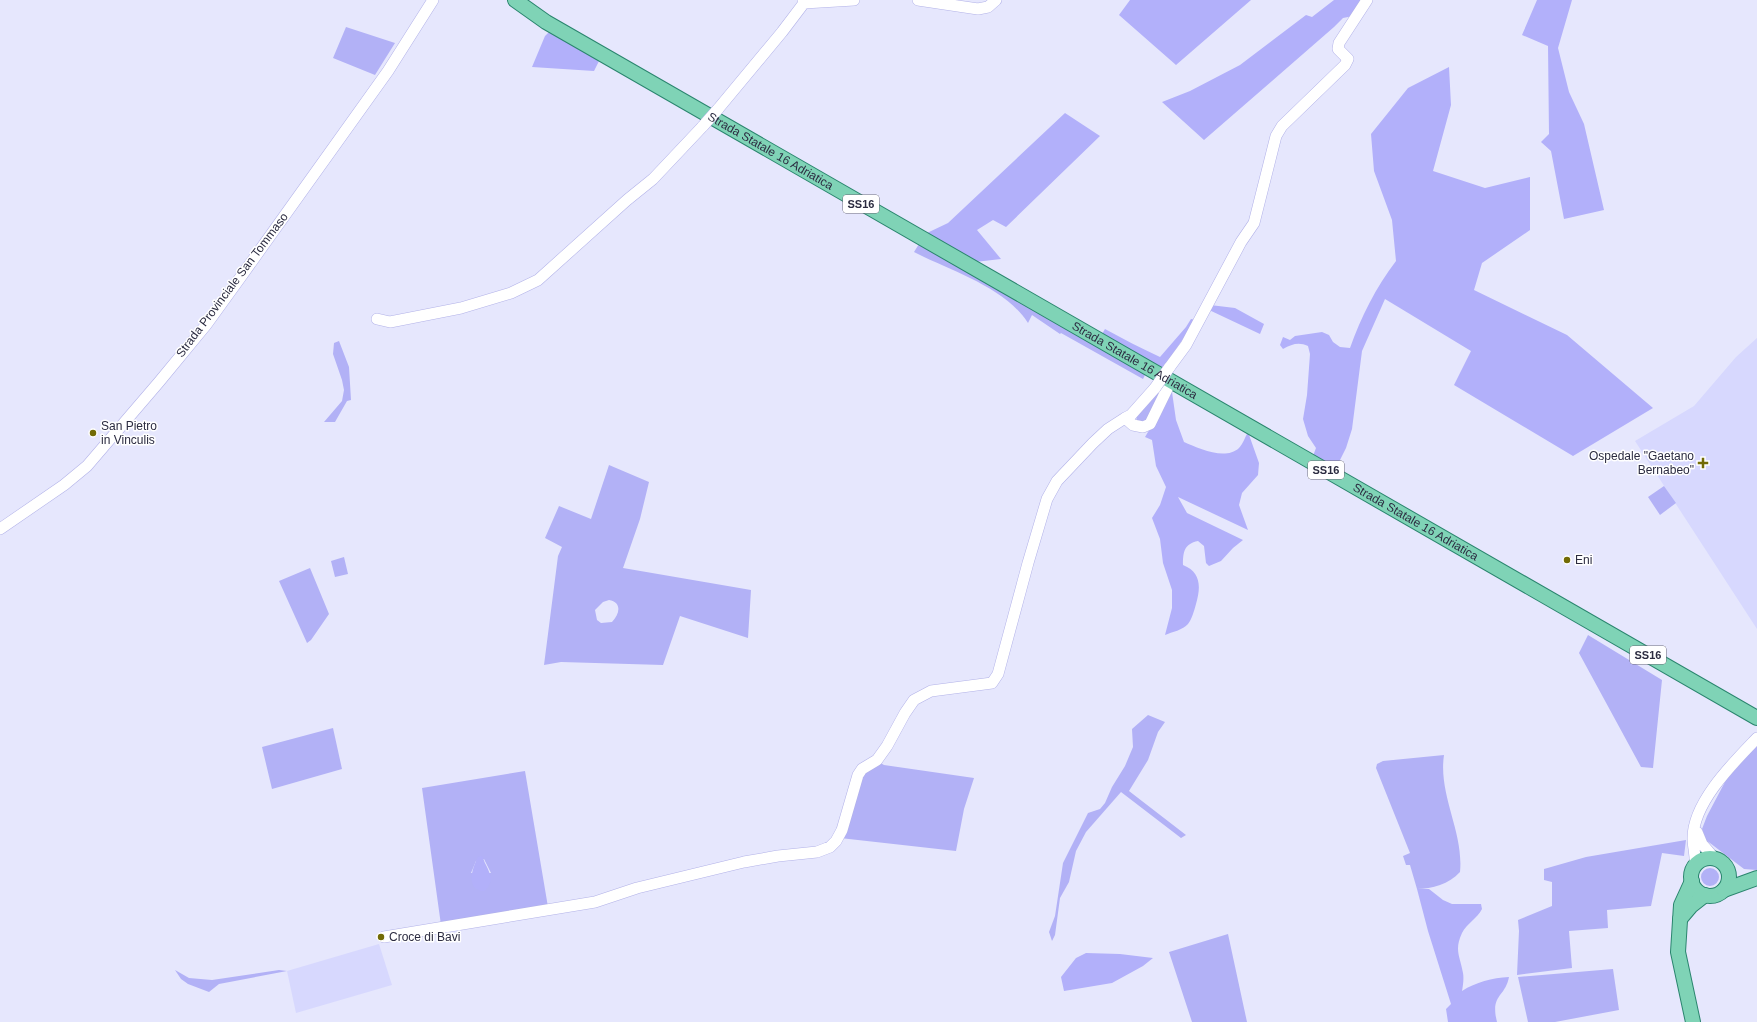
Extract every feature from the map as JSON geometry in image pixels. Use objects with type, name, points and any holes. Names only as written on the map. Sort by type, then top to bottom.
[{"type":"main road","name":"Strada Statale 16 Adriatica","points":[[515,0],[546,22],[1172,377],[1757,718]]},
{"type":"main road","points":[[1704,859],[1721,863],[1744,874],[1757,877],[1715,895],[1706,895],[1697,890],[1692,882],[1691,876],[1695,866],[1704,859]]},
{"type":"main road","points":[[1721,863],[1729,879],[1724,890]]},
{"type":"main road","points":[[1692,882],[1681,905],[1678,952],[1679,963],[1693,1022]]},
{"type":"main road","points":[[1680,920],[1691,906],[1706,895]]},
{"type":"street","points":[[378,319],[390,322],[462,308],[511,293],[538,280],[627,200],[653,179],[718,109],[782,32],[803,1],[854,0]]},
{"type":"street","points":[[918,0],[978,9],[988,7],[996,0]]},
{"type":"street","points":[[1125,418],[1133,425],[1143,427],[1150,424],[1186,345],[1241,242],[1254,223],[1276,136],[1282,126],[1345,65],[1348,59],[1338,49],[1339,43],[1367,0]]},
{"type":"street","name":"Strada Provinciale San Tommaso","points":[[0,529],[64,485],[87,466],[176,361],[240,278],[388,71],[430,2]]},
{"type":"street","points":[[384,937],[595,902],[637,888],[744,862],[778,856],[817,852],[830,847],[836,841],[842,830],[858,775],[862,769],[877,760],[888,746],[905,713],[914,700],[931,691],[992,682],[998,674],[1047,499],[1058,481],[1093,443],[1108,429],[1131,414],[1155,388],[1172,377]]},
{"type":"street","points":[[1695,866],[1693,837],[1696,822],[1706,800],[1719,780],[1757,738]]},
{"type":"street","points":[[1696,822],[1699,839],[1702,844],[1721,863]]},
{"type":"shaded area","points":[[1130,0],[1251,0],[1176,65],[1119,15]]},
{"type":"shaded area","points":[[1334,0],[1364,0],[1353,16],[1343,18],[1204,140],[1162,102],[1190,91],[1240,65],[1306,15],[1312,17]]},
{"type":"shaded area","points":[[1537,0],[1572,0],[1558,48],[1569,92],[1584,124],[1604,210],[1564,219],[1551,151],[1541,142],[1549,134],[1548,46],[1522,35]]},
{"type":"shaded area","points":[[346,27],[395,43],[375,75],[333,58]]},
{"type":"shaded area","points":[[550,31],[599,61],[594,71],[532,67],[545,36]]},
{"type":"shaded area","points":[[1449,67],[1451,105],[1433,171],[1485,188],[1530,177],[1530,230],[1482,263],[1474,290],[1567,335],[1653,408],[1573,456],[1454,385],[1471,351],[1385,299],[1362,351],[1352,429],[1346,448],[1336,468],[1313,456],[1316,448],[1308,436],[1303,419],[1307,395],[1310,354],[1308,346],[1296,344],[1283,349],[1280,345],[1283,337],[1290,340],[1295,336],[1322,332],[1329,335],[1333,342],[1340,347],[1350,348],[1370,303],[1382,281],[1396,261],[1392,220],[1374,171],[1371,134],[1408,88]]},
{"type":"shaded area","points":[[1065,113],[1100,136],[1006,227],[993,220],[977,230],[1001,259],[975,262],[927,233],[948,223]]},
{"type":"shaded area","points":[[919,244],[1146,373],[1143,379],[1061,333],[1060,334],[1032,315],[1028,323],[1018,310],[1006,299],[992,290],[960,273],[914,252]]},
{"type":"shaded area","points":[[1210,305],[1235,308],[1264,324],[1260,334],[1207,309]]},
{"type":"shaded area","points":[[1191,319],[1196,320],[1163,368],[1102,334],[1105,329],[1160,357]]},
{"type":"shaded area","name":"Ospedale \"Gaetano Bernabeo\"","points":[[1757,338],[1757,629],[1635,441],[1694,406],[1736,357]]},
{"type":"shaded area","points":[[339,341],[349,367],[351,400],[347,401],[335,422],[324,422],[342,401],[344,390],[333,354],[334,343]]},
{"type":"shaded area","points":[[1158,391],[1160,393],[1148,422],[1137,421],[1136,416]]},
{"type":"shaded area","points":[[1172,392],[1176,420],[1184,442],[1212,452],[1233,452],[1239,448],[1248,432],[1259,463],[1258,475],[1242,493],[1239,505],[1248,530],[1178,497],[1187,513],[1243,540],[1221,561],[1209,566],[1206,563],[1204,546],[1198,541],[1187,546],[1183,556],[1183,565],[1189,568],[1196,576],[1199,586],[1198,598],[1193,615],[1188,624],[1165,635],[1172,608],[1172,590],[1163,563],[1160,539],[1152,518],[1160,505],[1166,487],[1156,466],[1152,440],[1145,437]]},
{"type":"shaded area","points":[[609,465],[649,482],[640,519],[623,568],[751,590],[748,638],[680,616],[663,665],[561,662],[544,665],[558,556],[562,547],[545,538],[559,506],[591,519]],"holes":[[[609,600],[613,601],[618,606],[618,612],[615,619],[612,622],[601,623],[597,620],[595,610],[603,602]]]},
{"type":"shaded area","points":[[1664,486],[1676,503],[1660,515],[1648,497]]},
{"type":"shaded area","points":[[344,557],[348,574],[335,577],[331,561]]},
{"type":"shaded area","points":[[310,568],[329,614],[311,640],[307,643],[279,581]]},
{"type":"shaded area","points":[[1588,635],[1662,680],[1653,768],[1641,767],[1579,653]]},
{"type":"shaded area","points":[[1148,715],[1165,722],[1158,732],[1148,760],[1129,791],[1186,835],[1181,838],[1121,792],[1086,832],[1076,851],[1069,882],[1060,898],[1055,935],[1052,941],[1049,932],[1055,916],[1063,863],[1088,813],[1100,809],[1105,803],[1112,787],[1125,766],[1133,747],[1132,729]]},
{"type":"shaded area","points":[[333,728],[342,769],[272,789],[262,747]]},
{"type":"shaded area","points":[[1757,745],[1757,870],[1744,869],[1706,840],[1702,829],[1707,816],[1726,780]]},
{"type":"shaded area","points":[[1444,755],[1443,770],[1445,785],[1458,842],[1460,872],[1446,883],[1428,888],[1417,889],[1410,865],[1406,865],[1403,856],[1410,853],[1376,768],[1377,764],[1383,761]]},
{"type":"shaded area","points":[[877,761],[884,765],[974,778],[964,809],[956,851],[840,838],[859,778]]},
{"type":"shaded area","points":[[525,771],[548,907],[441,925],[422,788]],"holes":[[[484,859],[491,873],[471,873],[476,861]]]},
{"type":"shaded area","points":[[1686,840],[1684,856],[1662,853],[1651,906],[1607,910],[1608,928],[1569,931],[1572,968],[1517,975],[1518,920],[1552,906],[1552,882],[1544,880],[1544,869],[1586,857]]},
{"type":"shaded area","points":[[482,856],[491,879],[489,885],[484,891],[478,890],[472,883],[472,872],[478,857]]},
{"type":"shaded area","points":[[1710,868],[1716,871],[1719,877],[1716,883],[1710,886],[1704,883],[1701,877],[1704,871]]},
{"type":"shaded area","points":[[1417,889],[1429,889],[1443,900],[1452,904],[1481,904],[1482,909],[1464,930],[1458,944],[1458,953],[1463,975],[1462,991],[1484,981],[1509,977],[1507,984],[1495,1006],[1497,1022],[1448,1022],[1446,1009],[1451,1004],[1428,931]]},
{"type":"shaded area","points":[[1228,934],[1247,1022],[1192,1022],[1169,952]]},
{"type":"shaded area","points":[[379,944],[392,985],[296,1013],[287,971]]},
{"type":"shaded area","points":[[1086,953],[1120,954],[1153,958],[1143,966],[1112,983],[1064,991],[1061,977],[1076,958]]},
{"type":"shaded area","points":[[1613,969],[1619,1010],[1555,1022],[1528,1022],[1518,977]]},
{"type":"shaded area","points":[[175,970],[189,978],[212,980],[279,970],[287,971],[219,984],[209,992],[188,984],[181,979]]},
{"type":"place","name":"San Pietro in Vinculis","points":[[93,433]]},
{"type":"place","name":"Ospedale \"Gaetano Bernabeo\"","points":[[1703,463]]},
{"type":"place","name":"Eni","points":[[1567,560]]},
{"type":"place","name":"Croce di Bavi","points":[[381,937]]}]
